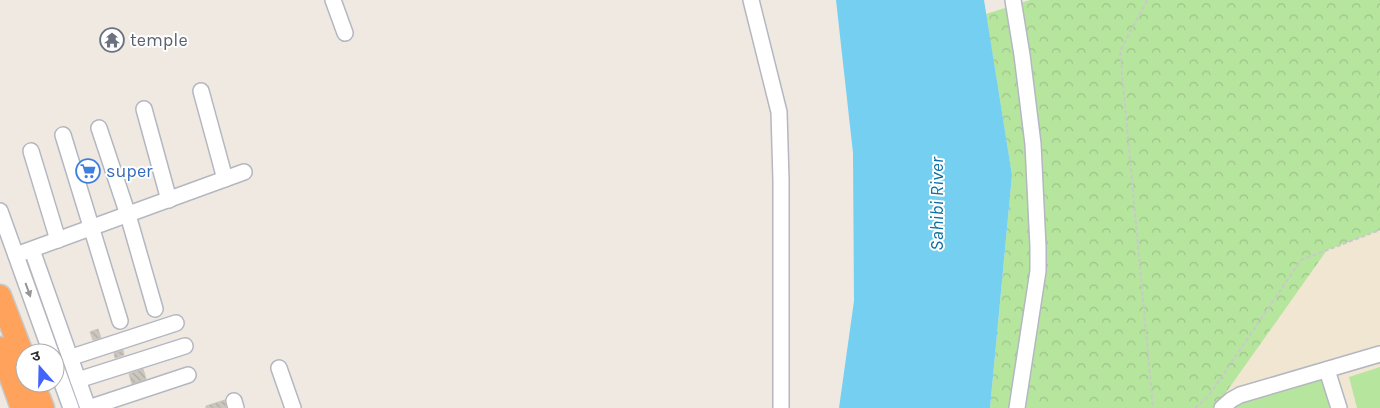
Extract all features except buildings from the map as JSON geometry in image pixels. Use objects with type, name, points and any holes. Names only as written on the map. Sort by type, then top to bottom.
[{"type":"highway","points":[[0,296],[18,343]]},
{"type":"highway","points":[[0,348],[22,408]]},
{"type":"highway","points":[[37,393],[43,408]]},
{"type":"street","points":[[333,0],[345,33]]},
{"type":"street","points":[[751,0],[779,112],[782,190],[781,408]]},
{"type":"street","points":[[1013,0],[1033,144],[1038,247],[1038,271],[1017,408]]},
{"type":"street","points":[[201,91],[225,179]]},
{"type":"street","points":[[144,109],[169,200]]},
{"type":"street","points":[[100,128],[155,309]]},
{"type":"street","points":[[63,135],[120,321]]},
{"type":"street","points":[[31,150],[58,240]]},
{"type":"street","points":[[16,255],[244,172]]},
{"type":"street","points":[[0,211],[47,343]]},
{"type":"street","points":[[32,250],[57,343]]},
{"type":"street","points":[[65,360],[176,323]]},
{"type":"street","points":[[78,380],[185,346]]},
{"type":"street","points":[[1222,408],[1230,400],[1240,395],[1380,354]]},
{"type":"street","points":[[65,365],[78,380],[88,408],[188,375]]},
{"type":"street","points":[[280,368],[293,408]]},
{"type":"street","points":[[1327,370],[1339,408]]},
{"type":"street","points":[[65,377],[71,408]]},
{"type":"path","points":[[1147,0],[1120,50],[1153,408]]},
{"type":"path","points":[[1195,408],[1208,397],[1301,260],[1380,230]]},
{"type":"shaded area","points":[[1380,230],[1380,408],[1215,408],[1327,250]]},
{"type":"green space","points":[[1030,0],[1380,0],[1380,230],[1327,250],[1215,408],[990,408],[1012,175],[986,14]]},
{"type":"green space","points":[[1380,367],[1380,408],[1357,408],[1349,377]]},
{"type":"green space","points":[[1322,376],[1330,408],[1231,408],[1233,406]]},
{"type":"water","name":"Sahibi River","points":[[836,0],[984,0],[1012,175],[990,408],[839,408],[854,301],[853,153]]},
{"type":"place","name":"temple","points":[[112,40]]},
{"type":"place","name":"super","points":[[88,171]]}]
